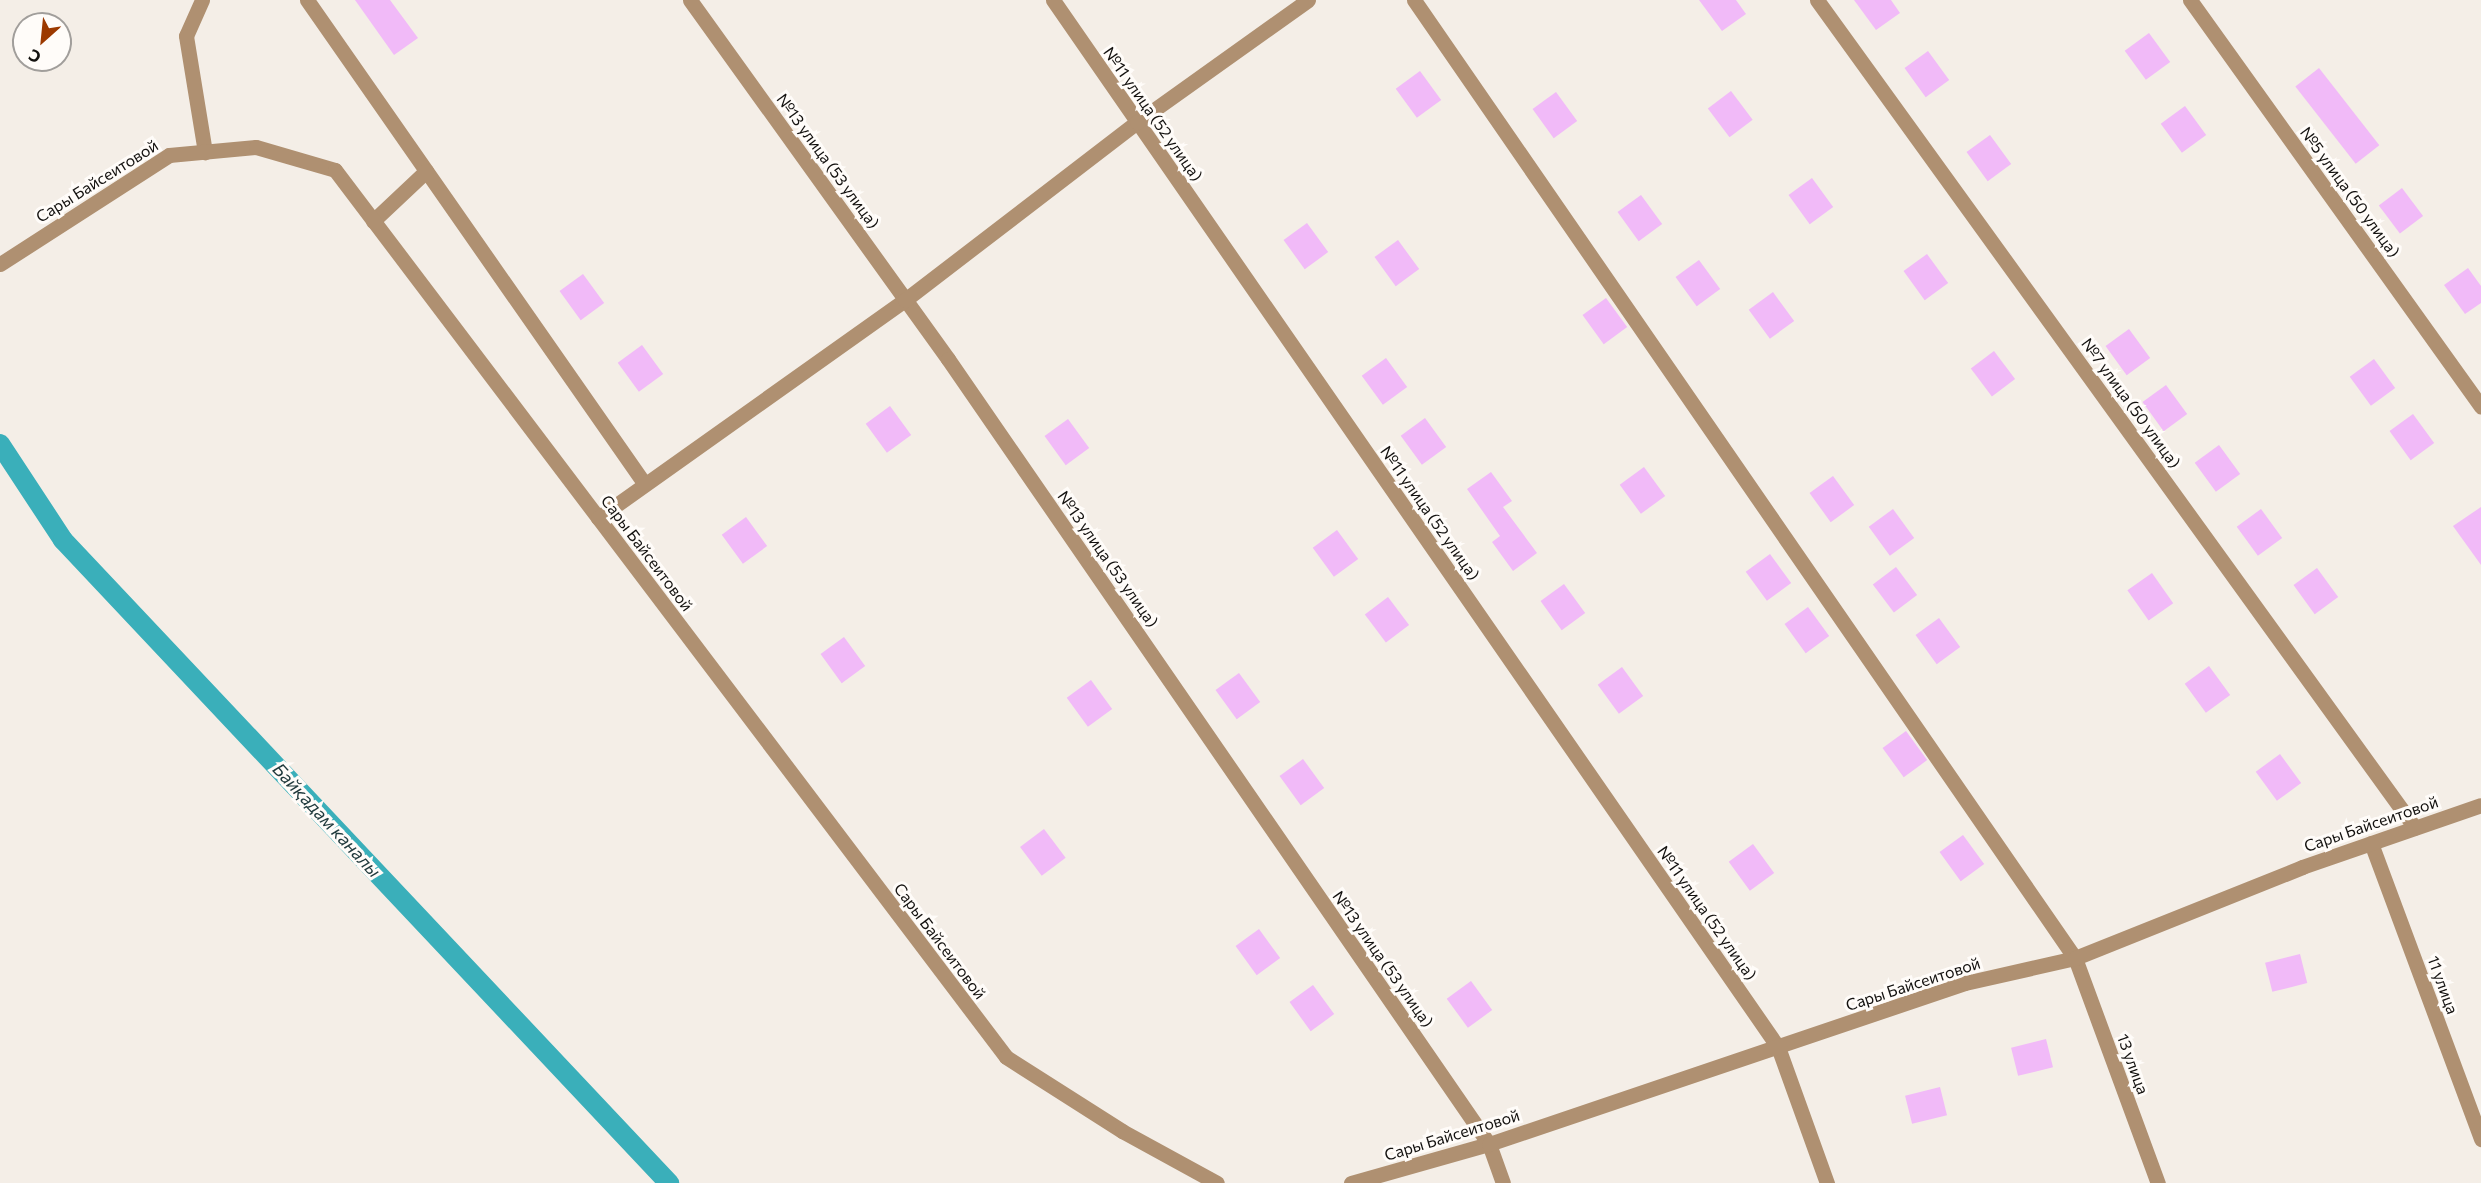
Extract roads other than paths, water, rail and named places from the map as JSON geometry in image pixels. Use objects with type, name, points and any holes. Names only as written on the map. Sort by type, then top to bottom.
[{"type":"street","points":[[202,0],[186,36],[205,152]]},
{"type":"street","points":[[307,0],[644,483]]},
{"type":"street","name":"№13 улица (53 улица)","points":[[690,0],[905,300],[1489,1144],[1503,1183]]},
{"type":"street","name":"№11 улица (52 улица)","points":[[1053,0],[1778,1047],[1827,1183]]},
{"type":"street","points":[[598,518],[644,483],[905,300],[1137,122],[1308,0]]},
{"type":"street","name":"13 улица","points":[[1414,0],[2075,958],[2158,1183]]},
{"type":"street","name":"№7 улица (50 улица)","points":[[1817,0],[2415,828]]},
{"type":"street","name":"№5 улица (50 улица)","points":[[2190,0],[2481,406]]},
{"type":"street","name":"Сары Байсеитовой","points":[[0,264],[169,155],[256,147],[335,170],[1006,1057],[1122,1131],[1217,1183]]},
{"type":"street","points":[[373,221],[426,171]]},
{"type":"street","name":"Сары Байсеитовой","points":[[1351,1183],[1489,1144],[1965,984],[2075,958],[2371,843],[2481,805]]},
{"type":"street","name":"11 улица","points":[[2371,843],[2481,1139]]},
{"type":"waterway","name":"Байқадам каналы","points":[[0,444],[63,540],[669,1183]]}]
